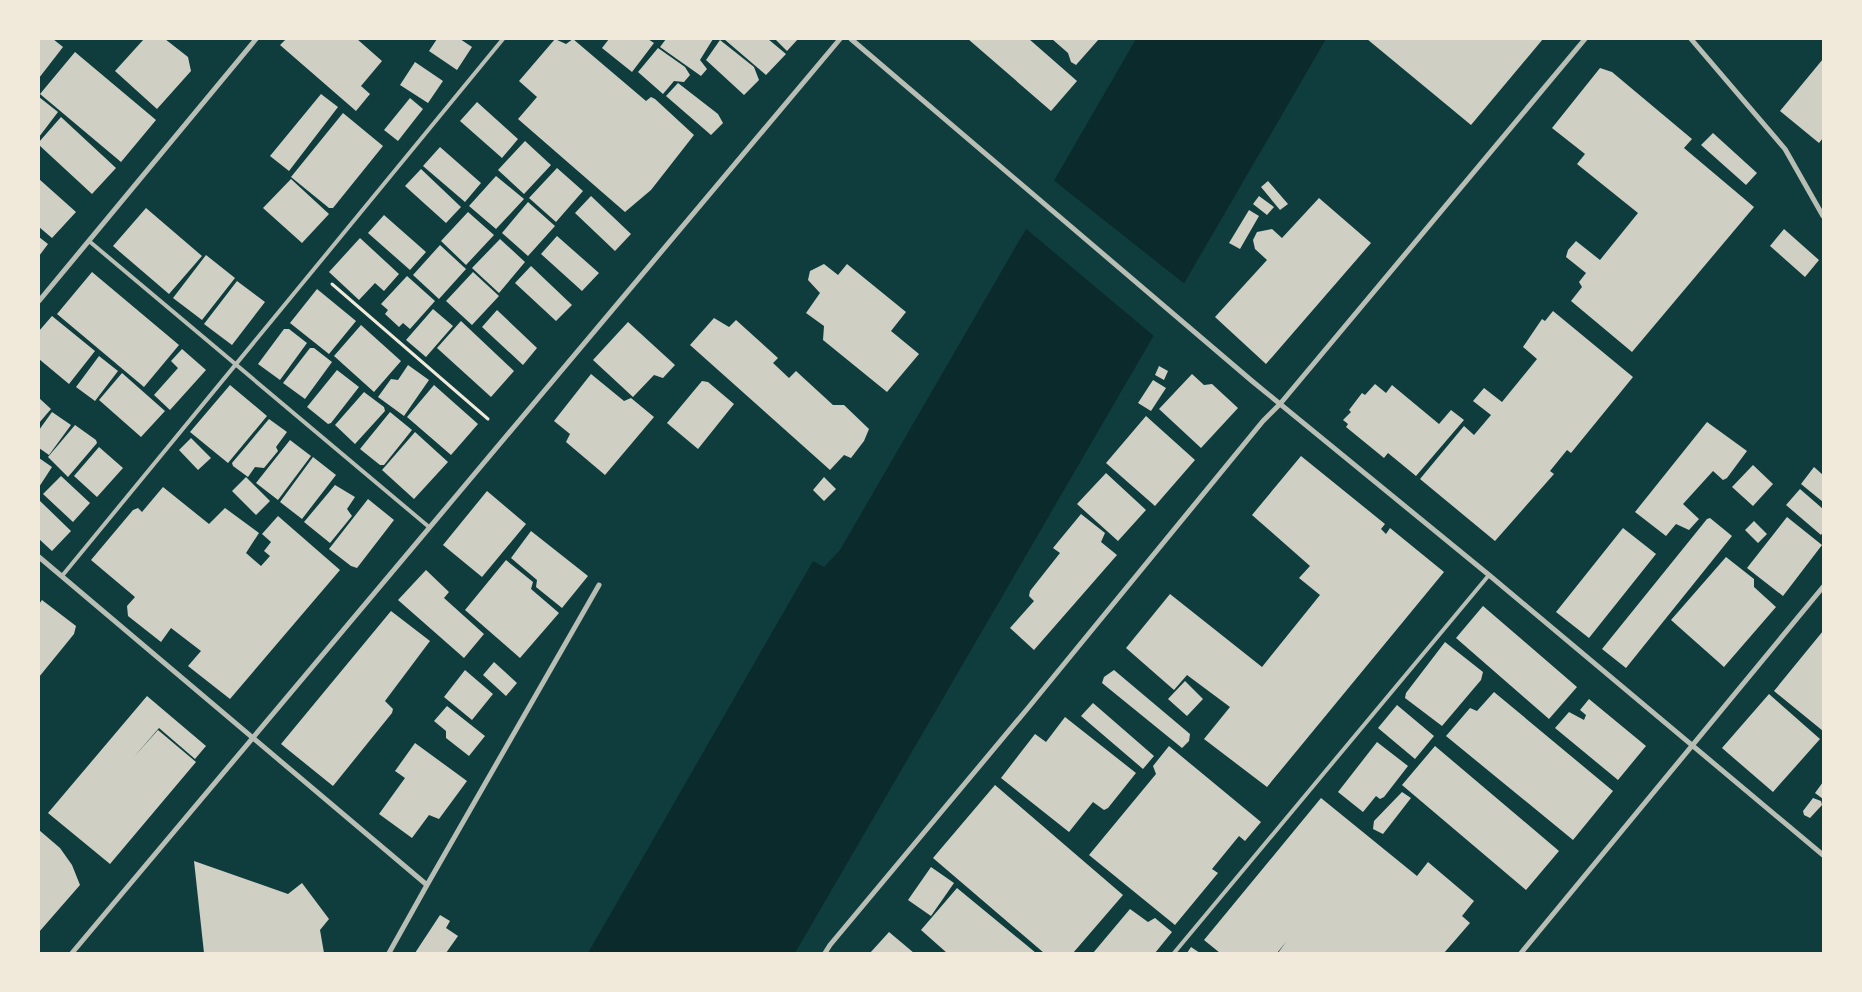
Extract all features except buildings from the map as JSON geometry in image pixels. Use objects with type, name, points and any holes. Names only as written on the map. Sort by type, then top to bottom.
[{"type":"street","points":[[39,301],[256,39]]},
{"type":"street","points":[[72,953],[254,739],[506,434],[840,39]]},
{"type":"street","points":[[851,39],[1280,404],[1489,575],[1823,855]]},
{"type":"street","points":[[825,953],[1263,421],[1280,404],[1585,39]]},
{"type":"street","points":[[1691,39],[1785,149],[1823,216]]},
{"type":"street","points":[[39,557],[427,885]]},
{"type":"street","points":[[389,953],[599,585]]},
{"type":"street","points":[[1521,953],[1823,587]]},
{"type":"lane","points":[[62,576],[503,39]]},
{"type":"lane","points":[[89,241],[429,527]]},
{"type":"lane","points":[[1174,953],[1489,575]]},
{"type":"path","points":[[314,268],[506,434]]},
{"type":"water","points":[[1136,39],[1326,39],[795,953],[588,953],[813,561],[824,567],[840,550]]},
{"type":"pier","points":[[1052,179],[1186,285],[1155,337],[1024,227]]}]
